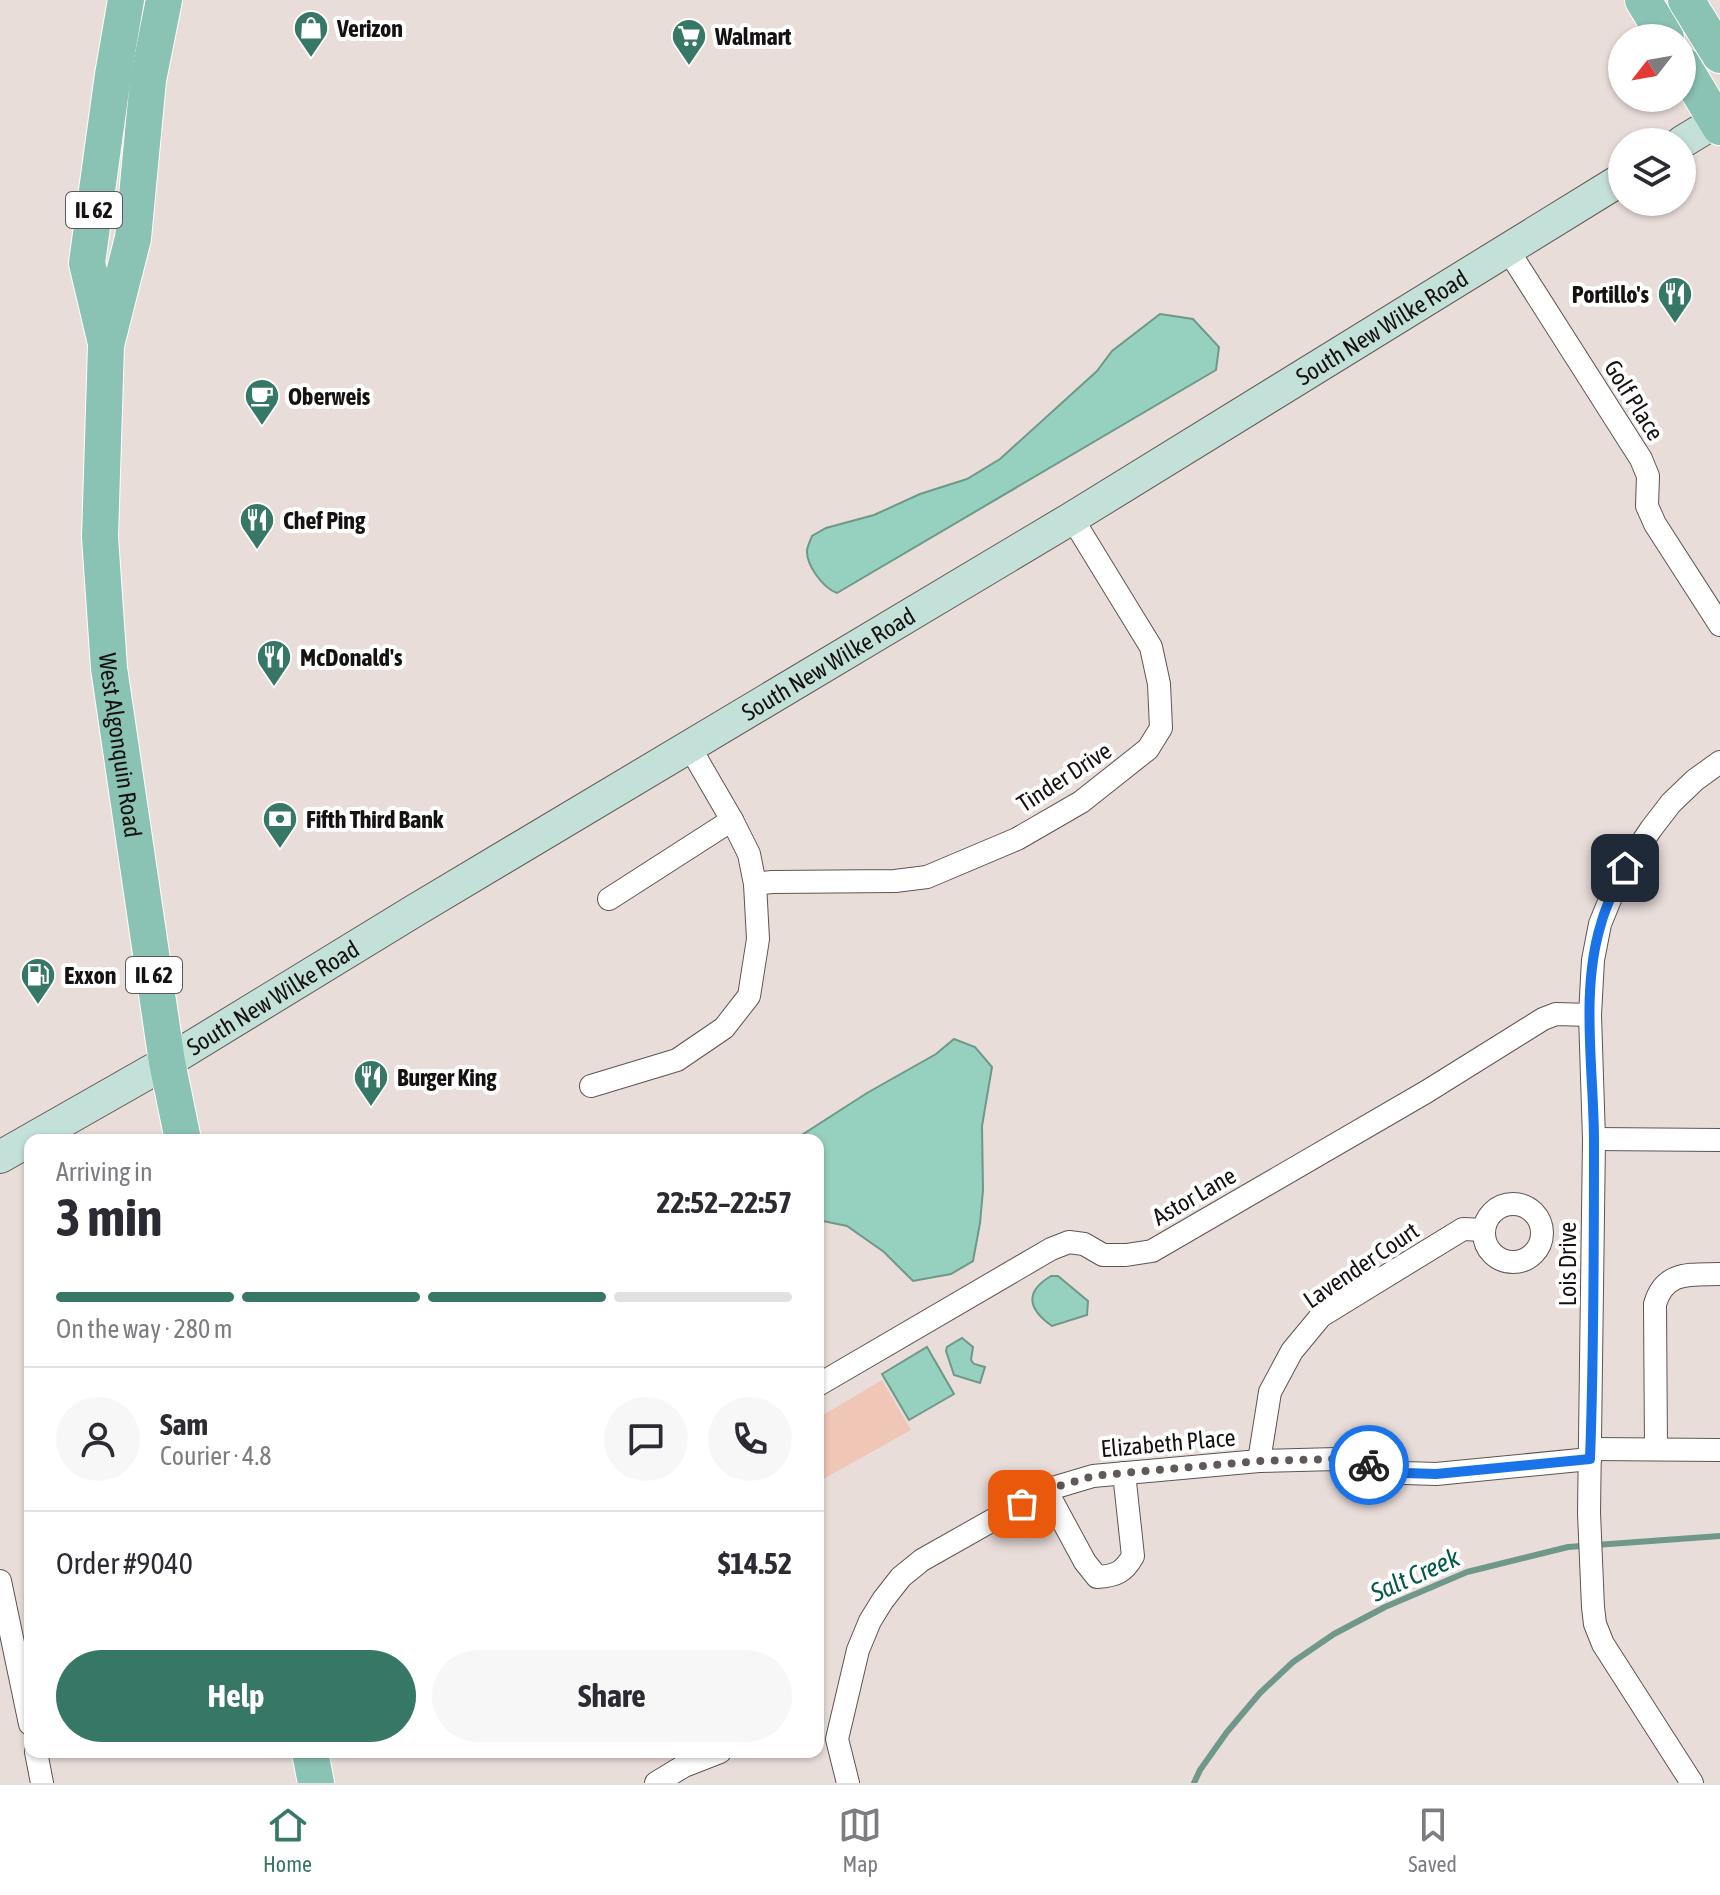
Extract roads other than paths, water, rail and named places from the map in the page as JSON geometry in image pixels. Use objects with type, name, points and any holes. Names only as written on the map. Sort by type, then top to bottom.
[{"type":"main road","name":"West Algonquin Road","points":[[106,345],[87,263],[126,0]]},
{"type":"main road","name":"West Algonquin Road","points":[[164,0],[148,80],[133,238],[106,345],[100,537],[109,668],[167,1062],[182,1134]]},
{"type":"main road","points":[[1643,0],[1658,24]]},
{"type":"main road","points":[[1686,0],[1720,55]]},
{"type":"main road","points":[[1696,86],[1719,122],[1696,134]]},
{"type":"main road","name":"South New Wilke Road","points":[[40,1134],[167,1062],[1072,518],[1608,188]]},
{"type":"main road","name":"South New Wilke Road","points":[[0,1157],[24,1143]]},
{"type":"main road","points":[[311,1758],[316,1783]]},
{"type":"street","name":"Golf Place","points":[[1508,250],[1641,459],[1648,476],[1647,506],[1655,524],[1720,625]]},
{"type":"street","name":"Tinder Drive","points":[[755,884],[895,881],[927,877],[1017,839],[1068,809],[1148,749],[1161,728],[1159,684],[1151,647],[1072,518]]},
{"type":"street","points":[[591,1086],[677,1060],[724,1028],[749,996],[758,939],[755,884],[749,854],[689,746]]},
{"type":"street","name":"Lois Drive","points":[[1692,1783],[1603,1644],[1595,1624],[1589,1513],[1594,1139],[1590,1015],[1593,960],[1600,924],[1625,868],[1671,803],[1720,762]]},
{"type":"street","points":[[609,899],[732,820]]},
{"type":"street","name":"Astor Lane","points":[[824,1381],[1051,1249],[1069,1242],[1084,1244],[1103,1255],[1152,1251],[1426,1092],[1543,1019],[1556,1014],[1590,1015]]},
{"type":"street","points":[[1594,1139],[1720,1140]]},
{"type":"street","name":"Lavender Court","points":[[1259,1461],[1270,1392],[1292,1351],[1321,1316],[1463,1229],[1484,1230]]},
{"type":"street","points":[[1656,1449],[1655,1304],[1658,1292],[1680,1276],[1720,1274]]},
{"type":"street","name":"Elizabeth Place","points":[[848,1783],[828,1740],[858,1650],[883,1600],[901,1577],[922,1560],[1046,1490],[1093,1476],[1259,1461],[1337,1459],[1405,1473],[1436,1474],[1591,1454],[1656,1449],[1720,1450]]},
{"type":"street","points":[[1046,1490],[1085,1562],[1097,1577],[1111,1576],[1120,1573],[1133,1556],[1124,1473]]},
{"type":"street","points":[[0,1581],[24,1695]]},
{"type":"street","points":[[37,1758],[42,1783]]},
{"type":"street","points":[[656,1783],[705,1758]]},
{"type":"waterway","name":"Salt Creek","points":[[1194,1783],[1227,1732],[1260,1693],[1293,1662],[1334,1634],[1385,1607],[1467,1572],[1568,1547],[1720,1536]]},
{"type":"place","name":"Verizon","points":[[311,59]]},
{"type":"place","name":"Walmart","points":[[689,67]]},
{"type":"place","name":"Portillo's","points":[[1675,325]]},
{"type":"place","name":"Oberweis","points":[[262,427]]},
{"type":"place","name":"Chef Ping","points":[[257,551]]},
{"type":"place","name":"McDonald's","points":[[274,688]]},
{"type":"place","name":"Fifth Third Bank","points":[[280,850]]},
{"type":"place","name":"Exxon","points":[[38,1006]]},
{"type":"place","name":"Burger King","points":[[371,1108]]}]
